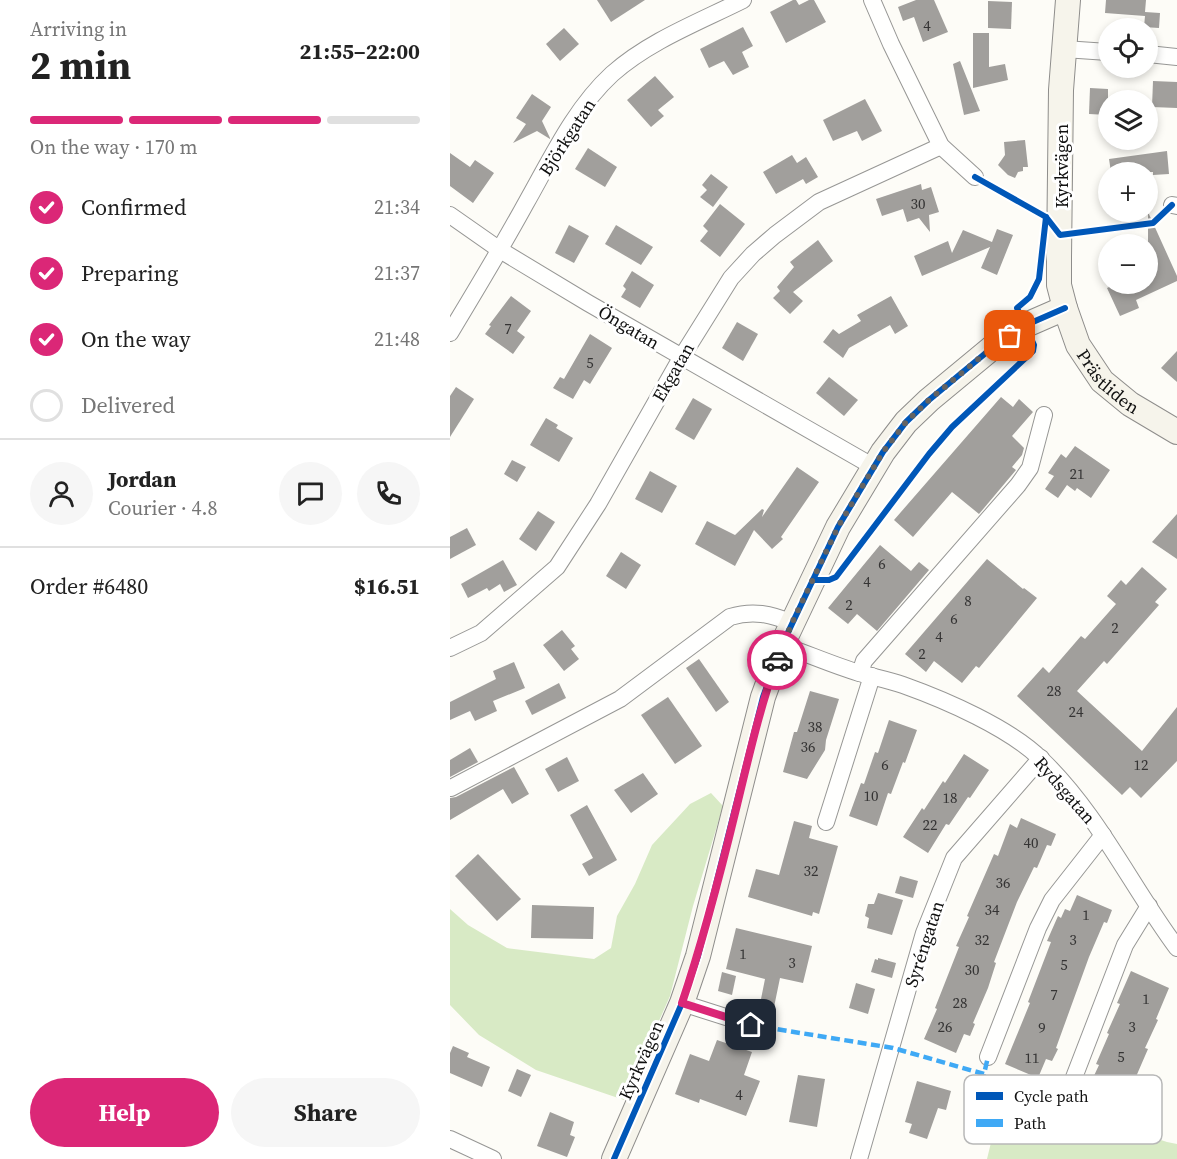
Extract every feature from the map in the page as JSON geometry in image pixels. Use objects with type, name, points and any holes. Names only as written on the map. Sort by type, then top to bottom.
[{"type":"street","name":"Björkgatan","points":[[450,333],[574,119],[612,74],[638,55],[673,35],[743,0]]},
{"type":"street","points":[[872,0],[941,146],[975,177]]},
{"type":"street","name":"Kyrkvägen","points":[[614,1159],[682,1003],[698,956],[763,697],[787,634],[838,527],[874,467],[906,422],[993,347],[1026,326],[1065,308],[1059,285],[1059,266],[1061,90],[1068,0]]},
{"type":"street","points":[[1064,49],[1098,51]]},
{"type":"street","points":[[1158,55],[1177,57]]},
{"type":"street","name":"Ekgatan","points":[[450,648],[481,633],[557,567],[598,504],[681,358],[731,278],[775,235],[819,202],[941,146]]},
{"type":"street","name":"Öngatan","points":[[450,215],[500,250],[681,358],[874,467]]},
{"type":"street","name":"Prästliden","points":[[1065,308],[1078,345],[1102,381],[1130,404],[1177,432]]},
{"type":"street","points":[[826,822],[866,675],[864,662],[1018,485],[1030,468],[1044,415]]},
{"type":"street","name":"Rydsgatan","points":[[451,788],[620,699],[730,617],[744,613],[761,613],[787,634],[866,675],[902,685],[964,711],[997,728],[1041,758],[1066,786],[1103,835],[1177,948]]},
{"type":"street","name":"Syréngatan","points":[[860,1159],[924,933],[954,858],[1041,758]]},
{"type":"street","points":[[988,1057],[1038,928],[1052,900],[1103,835]]},
{"type":"street","points":[[1075,1075],[1125,945],[1149,906]]},
{"type":"street","points":[[682,1003],[751,1025]]},
{"type":"street","points":[[450,1139],[493,1159]]},
{"type":"green space","points":[[711,793],[723,806],[693,906],[670,996],[624,1100],[536,1070],[479,1035],[450,1005],[450,909],[468,925],[507,948],[594,959],[611,948],[617,916],[635,884],[652,845],[690,804]]},
{"type":"green space","points":[[1162,1140],[1177,1144],[1177,1159],[987,1159],[991,1144],[1162,1144]]},
{"type":"building","points":[[597,0],[645,0],[611,22]]},
{"type":"building","points":[[796,0],[799,5],[814,0],[826,22],[786,43],[770,12]]},
{"type":"building","points":[[916,0],[934,0],[948,32],[923,42],[914,17],[903,21],[898,7]]},
{"type":"building","points":[[1106,0],[1146,0],[1145,12],[1160,13],[1159,28],[1158,18],[1105,13]]},
{"type":"building","points":[[988,1],[1012,2],[1011,29],[988,28]]},
{"type":"building","points":[[743,27],[753,46],[742,52],[749,67],[733,75],[724,61],[709,68],[700,49]]},
{"type":"building","points":[[564,28],[579,44],[560,61],[546,44]]},
{"type":"building","points":[[973,33],[989,33],[989,67],[1005,64],[1008,80],[973,88]]},
{"type":"building","points":[[960,61],[980,111],[964,115],[953,64]]},
{"type":"building","points":[[655,76],[674,97],[658,110],[664,116],[651,127],[627,100]]},
{"type":"building","points":[[1153,81],[1177,82],[1177,108],[1158,107],[1158,90],[1153,90]]},
{"type":"building","points":[[1090,88],[1108,89],[1098,90],[1098,114],[1089,114]]},
{"type":"building","points":[[532,94],[551,107],[542,121],[550,139],[537,131],[513,143],[526,124],[516,118]]},
{"type":"building","points":[[865,99],[882,131],[862,141],[857,131],[833,141],[823,120]]},
{"type":"building","points":[[1025,140],[1028,167],[1023,167],[1023,171],[1018,172],[1015,178],[1008,175],[998,165],[1005,155],[1004,142]]},
{"type":"building","points":[[588,148],[617,167],[605,187],[575,169]]},
{"type":"building","points":[[1167,151],[1169,174],[1158,175],[1158,162],[1109,162],[1109,159]]},
{"type":"building","points":[[450,153],[470,167],[475,160],[494,173],[473,203],[450,186]]},
{"type":"building","points":[[792,155],[797,163],[806,157],[818,177],[806,184],[803,179],[776,194],[763,172]]},
{"type":"building","points":[[711,174],[728,187],[713,207],[700,197],[707,190],[702,185]]},
{"type":"building","points":[[921,184],[922,190],[931,187],[939,212],[929,215],[930,232],[919,218],[907,222],[903,209],[882,216],[876,199]]},
{"type":"building","points":[[720,204],[745,224],[720,257],[700,241],[708,231],[703,226]]},
{"type":"building","points":[[1148,222],[1153,222],[1158,234],[1148,234]]},
{"type":"building","points":[[569,225],[589,236],[574,263],[555,253]]},
{"type":"building","points":[[616,225],[653,247],[641,265],[605,244]]},
{"type":"building","points":[[997,229],[1013,235],[997,275],[981,268],[990,247],[922,276],[914,256],[948,241],[952,253],[963,230],[992,242]]},
{"type":"building","points":[[1158,234],[1177,276],[1177,281],[1158,290]]},
{"type":"building","points":[[818,240],[833,261],[793,292],[803,301],[790,314],[773,298],[780,291],[777,287],[794,267],[790,262]]},
{"type":"building","points":[[632,271],[654,285],[640,308],[621,297],[626,289],[623,286]]},
{"type":"building","points":[[1110,294],[1149,294],[1136,300],[1139,308],[1120,316]]},
{"type":"building","points":[[511,296],[531,311],[517,331],[525,337],[513,354],[485,334]]},
{"type":"building","points":[[891,296],[908,326],[895,334],[890,325],[849,348],[843,358],[823,342],[833,329],[839,334],[861,321],[857,315]]},
{"type":"building","points":[[737,322],[758,334],[743,361],[722,348]]},
{"type":"building","points":[[590,334],[612,348],[590,384],[584,380],[573,399],[553,388],[560,377],[564,379]]},
{"type":"building","points":[[1177,351],[1177,382],[1161,368]]},
{"type":"building","points":[[829,377],[858,400],[844,416],[816,393]]},
{"type":"building","points":[[456,387],[474,399],[450,437],[450,396]]},
{"type":"building","points":[[1001,397],[1013,407],[1019,399],[1033,412],[1012,436],[1024,448],[1022,455],[1012,467],[1016,470],[979,514],[952,492],[913,537],[894,520]]},
{"type":"building","points":[[693,398],[712,409],[694,440],[675,429]]},
{"type":"building","points":[[546,418],[558,425],[556,428],[573,438],[559,462],[530,445]]},
{"type":"building","points":[[1075,446],[1110,470],[1091,498],[1077,488],[1075,491],[1067,485],[1058,498],[1045,489],[1054,476],[1048,473],[1061,454],[1066,458]]},
{"type":"building","points":[[512,460],[526,467],[517,482],[504,474]]},
{"type":"building","points":[[797,467],[819,482],[781,537],[783,539],[772,549],[754,530],[735,566],[695,544],[707,521],[735,535],[762,509],[764,510],[762,517]]},
{"type":"building","points":[[650,471],[677,486],[662,513],[635,499]]},
{"type":"building","points":[[538,511],[555,522],[536,551],[519,539]]},
{"type":"building","points":[[1177,514],[1177,559],[1152,542]]},
{"type":"building","points":[[467,528],[476,545],[450,559],[450,537]]},
{"type":"building","points":[[880,545],[911,571],[919,562],[929,570],[877,631],[857,614],[848,624],[828,608]]},
{"type":"building","points":[[621,552],[641,565],[626,589],[606,576]]},
{"type":"building","points":[[987,559],[1037,598],[979,668],[976,666],[962,683],[934,661],[926,672],[905,654]]},
{"type":"building","points":[[503,560],[517,585],[504,592],[500,584],[489,591],[487,588],[468,598],[461,584]]},
{"type":"building","points":[[1142,567],[1167,589],[1155,602],[1159,605],[1107,664],[1104,661],[1077,691],[1142,751],[1177,707],[1177,761],[1141,798],[1130,787],[1122,795],[1017,696],[1043,667],[1049,673],[1081,636],[1085,639],[1116,604],[1107,596],[1121,580],[1126,585]]},
{"type":"building","points":[[562,630],[575,646],[571,649],[579,659],[564,671],[543,645]]},
{"type":"building","points":[[699,659],[729,702],[716,712],[686,668]]},
{"type":"building","points":[[514,662],[525,688],[493,701],[497,711],[475,721],[470,711],[450,720],[450,702],[496,679],[493,671]]},
{"type":"building","points":[[559,683],[566,698],[532,715],[525,701]]},
{"type":"building","points":[[810,691],[839,699],[825,750],[807,779],[783,772],[794,732],[797,732]]},
{"type":"building","points":[[668,697],[702,746],[675,764],[641,715]]},
{"type":"building","points":[[889,720],[917,730],[891,794],[888,793],[877,826],[849,816],[861,783],[864,784],[875,752],[878,753]]},
{"type":"building","points":[[470,748],[478,762],[450,777],[450,760]]},
{"type":"building","points":[[964,754],[989,770],[949,825],[946,824],[928,853],[903,837],[943,781],[945,783]]},
{"type":"building","points":[[567,757],[579,781],[558,792],[545,769]]},
{"type":"building","points":[[514,767],[529,794],[512,804],[503,789],[450,820],[450,798]]},
{"type":"building","points":[[643,773],[658,794],[631,813],[614,790]]},
{"type":"building","points":[[587,805],[617,860],[589,876],[582,864],[593,858],[570,815]]},
{"type":"building","points":[[1021,818],[1056,834],[1051,846],[1047,845],[1037,868],[1034,867],[1017,902],[994,962],[996,963],[988,988],[973,1023],[975,1024],[970,1036],[964,1034],[956,1053],[924,1039],[959,947],[956,946],[969,917],[967,916],[994,854],[998,856],[1010,824],[1017,828]]},
{"type":"building","points":[[794,821],[812,826],[809,838],[838,846],[819,914],[813,912],[812,916],[748,897],[756,869],[779,875]]},
{"type":"building","points":[[478,854],[521,899],[497,921],[455,876]]},
{"type":"building","points":[[900,876],[918,881],[913,898],[895,893]]},
{"type":"building","points":[[878,893],[903,900],[892,935],[867,928],[869,918],[865,916],[868,904],[874,904]]},
{"type":"building","points":[[1077,895],[1112,910],[1107,923],[1104,922],[1089,957],[1056,1048],[1058,1049],[1052,1061],[1046,1059],[1039,1075],[1031,1075],[1005,1064],[1030,1003],[1028,1002],[1051,942],[1047,941],[1058,916],[1061,918],[1065,909],[1070,911]]},
{"type":"building","points":[[532,905],[594,907],[593,939],[531,938]]},
{"type":"building","points":[[736,928],[812,946],[803,983],[780,978],[774,1007],[760,1004],[765,979],[726,969]]},
{"type":"building","points":[[878,958],[896,963],[892,978],[871,972],[875,959],[878,960]]},
{"type":"building","points":[[1131,971],[1169,988],[1137,1075],[1094,1075],[1099,1065],[1096,1064],[1109,1034],[1107,1033],[1120,1004],[1117,1003]]},
{"type":"building","points":[[722,972],[736,976],[732,995],[718,991]]},
{"type":"building","points":[[856,983],[875,989],[868,1014],[849,1008]]},
{"type":"building","points":[[717,1040],[752,1052],[744,1075],[760,1081],[746,1116],[700,1099],[699,1103],[675,1094],[690,1054],[709,1061]]},
{"type":"building","points":[[453,1046],[469,1053],[467,1057],[490,1067],[482,1087],[450,1073],[450,1053]]},
{"type":"building","points":[[517,1069],[531,1075],[521,1097],[508,1091]]},
{"type":"building","points":[[798,1075],[825,1079],[817,1127],[789,1122]]},
{"type":"building","points":[[917,1081],[951,1091],[946,1110],[938,1108],[927,1139],[909,1133],[912,1124],[905,1122]]},
{"type":"building","points":[[550,1112],[574,1122],[570,1135],[575,1137],[567,1157],[537,1146]]},
{"type":"marked path","points":[[751,1025],[893,1048],[984,1074],[988,1057]]},
{"type":"cycle path","points":[[975,177],[1046,217],[1060,235],[1153,223],[1172,205]]},
{"type":"cycle path","points":[[813,580],[829,580],[836,577],[952,427],[1033,351],[1034,345],[1017,308],[1030,297],[1039,279],[1046,217]]},
{"type":"cycle path","points":[[614,1159],[682,1003],[698,956],[763,697],[782,645],[838,527],[883,452],[906,422],[993,347],[1026,325],[1065,308]]},
{"type":"way so far","points":[[777,660],[838,527],[883,452],[906,422],[929,400],[993,347],[1010,336]]},
{"type":"route","points":[[751,1025],[682,1003],[698,956],[716,889],[763,697],[777,660]]}]
